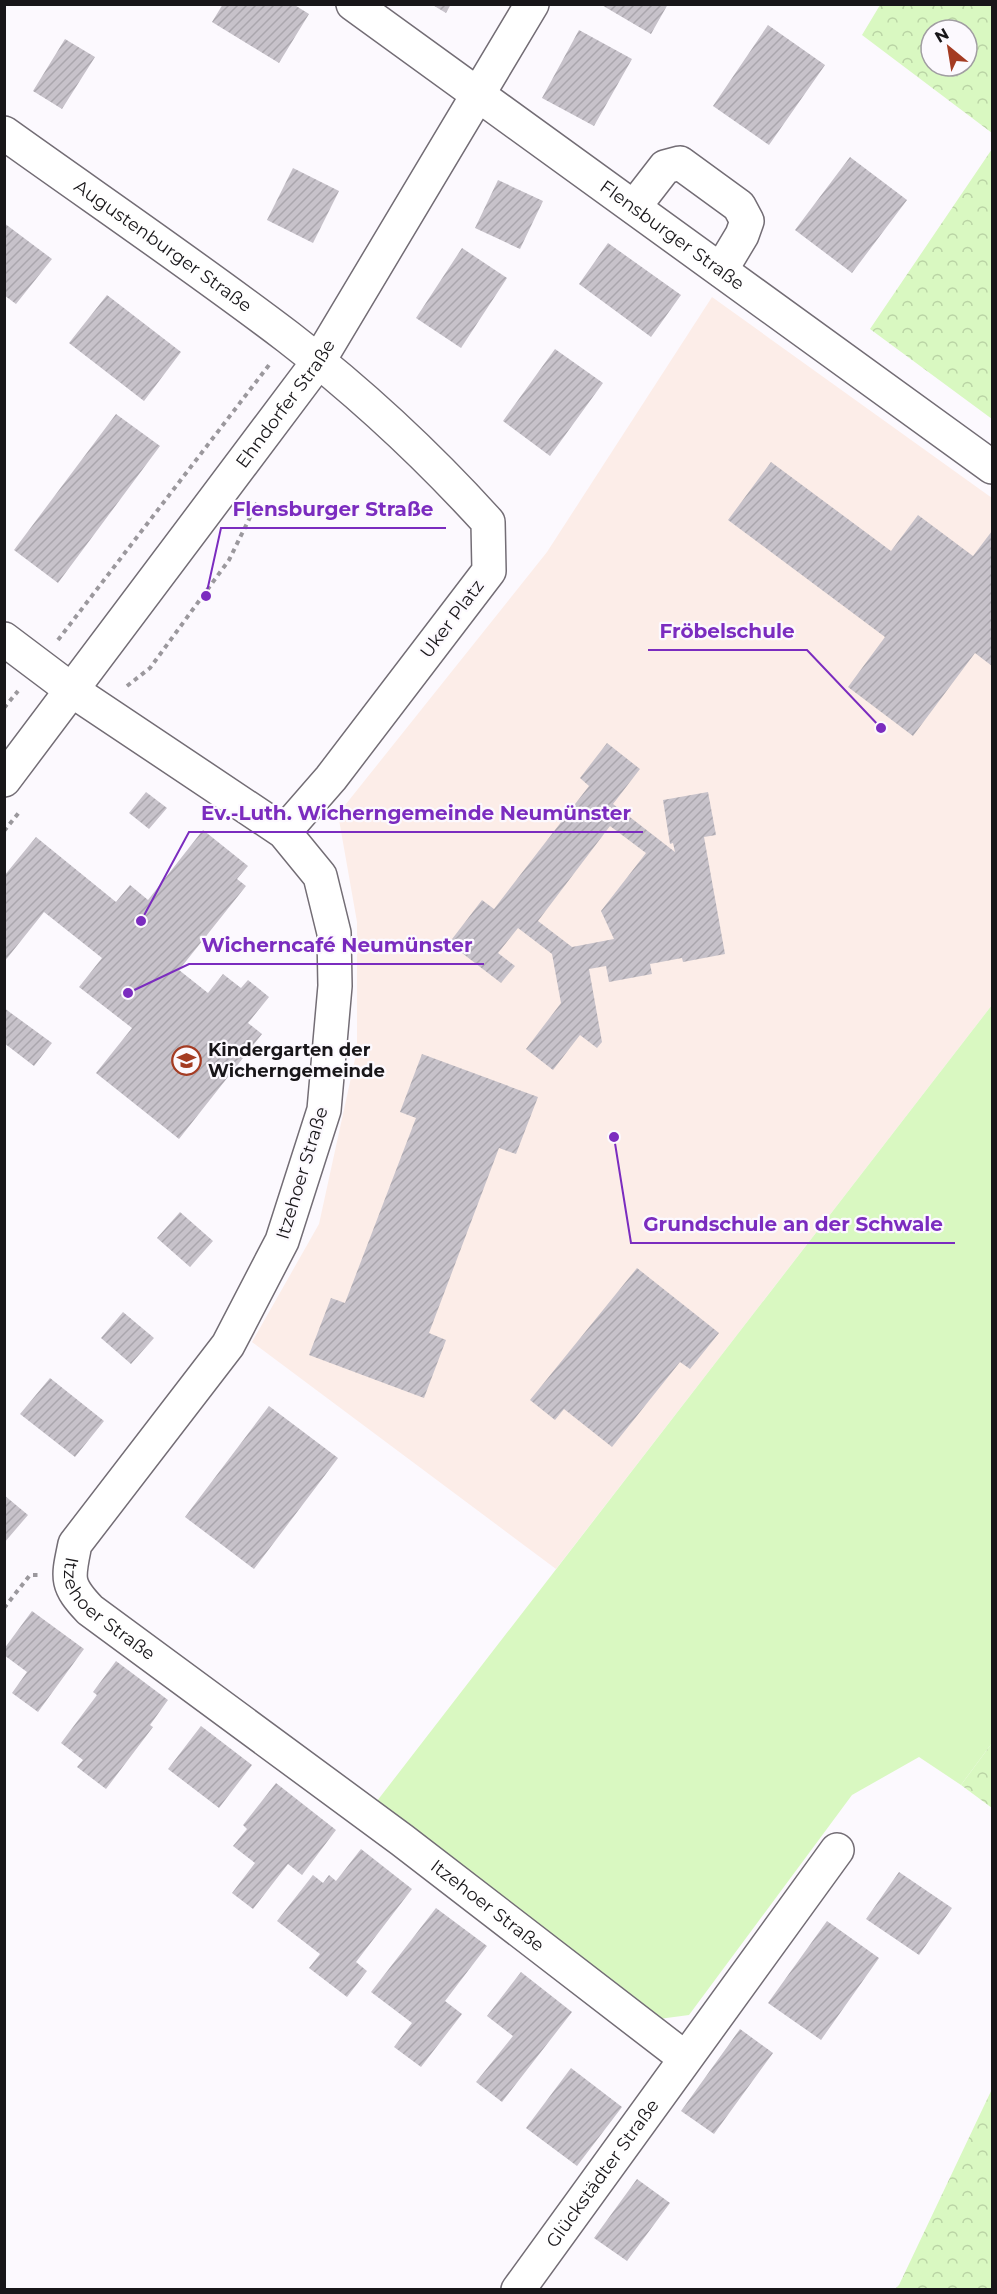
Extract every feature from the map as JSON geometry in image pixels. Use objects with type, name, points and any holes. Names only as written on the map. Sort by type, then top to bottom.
[{"type":"street","name":"Flensburger Straße","points":[[353,4],[993,467]]},
{"type":"street","name":"Ehndorfer Straße","points":[[15,791],[86,700],[318,362],[532,4]]},
{"type":"street","name":"Augustenburger Straße","points":[[4,133],[289,338],[318,362]]},
{"type":"street","points":[[634,207],[665,167],[680,163],[739,206],[747,221],[742,235],[721,270]]},
{"type":"street","name":"Uker Platz","points":[[284,832],[331,778],[489,571],[488,522],[458,489],[344,383],[318,362]]},
{"type":"street","name":"Itzehoer Straße","points":[[4,639],[86,700],[284,832],[320,876],[334,933],[334,986],[324,1110],[282,1241],[228,1345],[75,1544],[69,1575],[75,1594],[90,1610],[402,1840],[685,2058]]},
{"type":"street","points":[[685,2058],[837,1850]]},
{"type":"street","name":"Glückstädter Straße","points":[[518,2289],[685,2058]]},
{"type":"path","points":[[4,708],[289,338]]},
{"type":"path","points":[[86,700],[150,668],[229,560],[259,499]]},
{"type":"path","points":[[4,831],[15,791]]},
{"type":"path","points":[[4,1608],[30,1575],[69,1575]]},
{"type":"shaded area","points":[[712,297],[992,498],[992,1005],[556,1569],[252,1342],[319,1224],[357,1050],[357,922],[338,814],[547,552]]},
{"type":"green space","points":[[880,5],[992,5],[992,133],[919,78],[979,78],[979,18],[919,18],[919,78],[862,35]]},
{"type":"green space","points":[[992,149],[992,419],[870,329]]},
{"type":"green space","points":[[992,1005],[992,1743],[961,1785],[919,1757],[852,1795],[689,2015],[659,2019],[377,1801]]},
{"type":"green space","points":[[992,1743],[992,1808],[961,1785]]},
{"type":"green space","points":[[992,2089],[992,2289],[895,2289],[899,2285]]},
{"type":"building","points":[[223,4],[293,4],[309,14],[279,63],[212,22]]},
{"type":"building","points":[[431,4],[451,4],[446,13]]},
{"type":"building","points":[[600,4],[668,4],[651,34]]},
{"type":"building","points":[[768,25],[825,65],[769,145],[713,106]]},
{"type":"building","points":[[579,30],[632,59],[594,126],[542,98]]},
{"type":"building","points":[[65,39],[95,57],[62,109],[33,91]]},
{"type":"building","points":[[850,157],[907,200],[852,273],[795,230]]},
{"type":"building","points":[[293,168],[339,191],[313,243],[267,220]]},
{"type":"building","points":[[498,180],[543,201],[520,249],[475,228]]},
{"type":"building","points":[[4,223],[52,259],[16,304],[4,295]]},
{"type":"building","points":[[608,243],[681,295],[651,337],[579,284]]},
{"type":"building","points":[[462,248],[507,278],[461,348],[416,318]]},
{"type":"building","points":[[107,295],[181,352],[144,401],[69,343]]},
{"type":"building","points":[[555,349],[603,383],[550,456],[503,421]]},
{"type":"building","points":[[116,414],[160,446],[58,583],[14,550]]},
{"type":"building","points":[[771,462],[891,551],[918,515],[973,556],[992,531],[992,666],[975,653],[913,736],[848,687],[885,637],[728,520]]},
{"type":"building","points":[[607,743],[640,769],[613,804],[675,852],[673,843],[670,844],[663,800],[708,792],[716,835],[704,837],[725,954],[683,962],[682,958],[650,964],[652,974],[609,982],[606,966],[589,969],[602,1042],[597,1048],[580,1035],[553,1070],[526,1049],[561,1003],[552,954],[518,928],[498,953],[515,966],[501,983],[449,943],[482,900],[494,909],[589,786],[580,778]],"holes":[[[610,826],[646,853],[601,911],[614,939],[572,947],[538,921]]]},
{"type":"building","points":[[146,792],[167,808],[149,829],[129,813]]},
{"type":"building","points":[[203,830],[248,866],[237,879],[246,886],[179,970],[208,993],[223,974],[241,988],[248,980],[269,997],[248,1023],[262,1034],[179,1139],[96,1073],[132,1028],[79,987],[102,958],[44,912],[4,962],[4,876],[36,837],[116,902],[130,885],[148,900]]},
{"type":"building","points":[[4,1008],[52,1043],[34,1066],[4,1043]]},
{"type":"building","points":[[422,1054],[538,1097],[516,1154],[499,1148],[429,1333],[446,1340],[424,1398],[309,1355],[331,1298],[345,1303],[416,1118],[400,1112]]},
{"type":"building","points":[[180,1212],[213,1241],[190,1267],[157,1238]]},
{"type":"building","points":[[637,1268],[719,1333],[690,1369],[680,1362],[612,1447],[564,1409],[555,1420],[530,1400]]},
{"type":"building","points":[[123,1312],[154,1338],[131,1364],[101,1338]]},
{"type":"building","points":[[50,1378],[104,1421],[75,1457],[20,1414]]},
{"type":"building","points":[[269,1406],[338,1458],[254,1569],[185,1517]]},
{"type":"building","points":[[4,1495],[28,1515],[4,1543]]},
{"type":"building","points":[[32,1611],[84,1649],[38,1712],[12,1693],[27,1672],[4,1655],[4,1649]]},
{"type":"building","points":[[116,1661],[168,1700],[150,1725],[153,1727],[106,1789],[77,1767],[83,1760],[61,1743],[97,1695],[93,1692]]},
{"type":"building","points":[[201,1726],[252,1765],[219,1808],[168,1769]]},
{"type":"building","points":[[276,1783],[336,1830],[302,1875],[288,1864],[253,1909],[232,1893],[255,1863],[233,1846],[247,1829],[243,1825]]},
{"type":"building","points":[[361,1849],[412,1889],[356,1962],[367,1971],[347,1997],[309,1968],[320,1954],[277,1921],[313,1875],[323,1883],[329,1875],[336,1881]]},
{"type":"building","points":[[899,1872],[952,1908],[919,1955],[866,1919]]},
{"type":"building","points":[[436,1908],[487,1946],[445,2001],[462,2014],[421,2067],[394,2047],[412,2023],[371,1992]]},
{"type":"building","points":[[827,1921],[879,1958],[821,2040],[768,2003]]},
{"type":"building","points":[[521,1972],[572,2012],[502,2102],[476,2082],[513,2036],[487,2016]]},
{"type":"building","points":[[740,2029],[773,2053],[714,2134],[681,2111]]},
{"type":"building","points":[[571,2068],[622,2107],[577,2166],[526,2128]]},
{"type":"building","points":[[637,2179],[670,2203],[627,2261],[594,2238]]},
{"type":"place","name":"Flensburger Straße","points":[[206,596]]},
{"type":"place","name":"Fröbelschule","points":[[881,728]]},
{"type":"place","name":"Ev.-Luth. Wicherngemeinde Neumünster","points":[[141,921]]},
{"type":"place","name":"Wicherncafé Neumünster","points":[[128,993]]},
{"type":"place","name":"Kindergarten der Wicherngemeinde","points":[[187,1060]]},
{"type":"place","name":"Grundschule an der Schwale","points":[[614,1137]]}]
